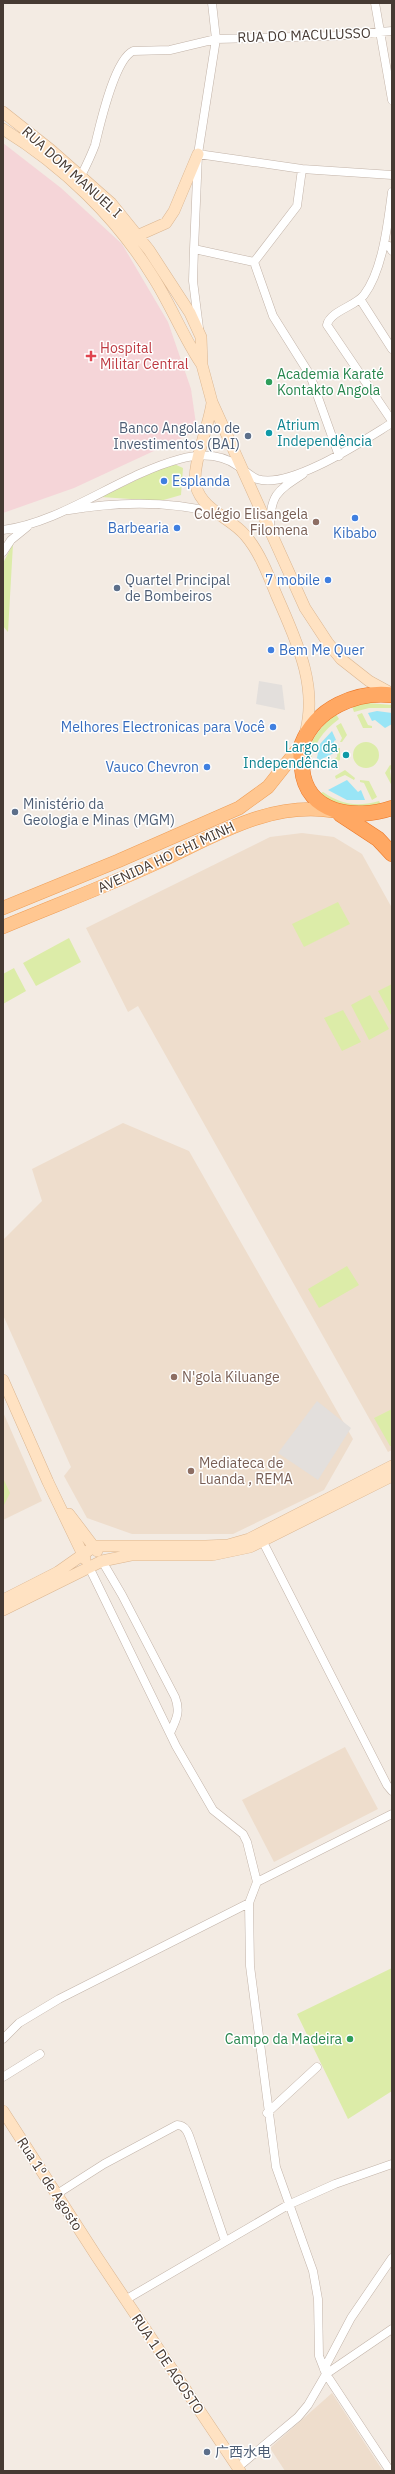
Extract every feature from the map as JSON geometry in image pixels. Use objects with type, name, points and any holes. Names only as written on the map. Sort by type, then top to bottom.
[{"type":"highway","points":[[392,694],[368,694],[343,702],[320,719],[302,744],[301,760],[302,775],[306,787],[319,803],[378,838],[392,854]]},
{"type":"highway","points":[[334,811],[369,814],[392,808]]},
{"type":"main road","name":"AVENIDA HO CHI MINH","points":[[3,908],[118,861],[239,808],[268,787],[302,744]]},
{"type":"main road","name":"AVENIDA HO CHI MINH","points":[[3,927],[154,864],[243,821],[292,809],[334,811]]},
{"type":"street","points":[[212,3],[216,39],[198,154],[194,249],[194,281],[202,365],[212,402],[303,603],[333,651],[369,681],[392,694]]},
{"type":"street","points":[[375,3],[392,100]]},
{"type":"street","name":"RUA DO MACULUSSO","points":[[81,176],[95,144],[108,97],[129,53],[138,50],[170,50],[216,39],[304,37],[392,31]]},
{"type":"street","name":"RUA DOM MANUEL I","points":[[3,112],[81,176],[111,203],[138,235],[176,291],[200,337]]},
{"type":"street","name":"RUA DOM MANUEL I","points":[[3,129],[60,170],[113,222],[135,249],[154,278],[185,339],[202,365]]},
{"type":"street","points":[[198,154],[302,169],[392,175]]},
{"type":"street","points":[[138,235],[166,223],[198,154]]},
{"type":"street","points":[[254,262],[296,206],[302,169]]},
{"type":"street","points":[[270,532],[271,507],[275,495],[279,489],[312,469],[339,456],[392,422],[327,325],[330,318],[360,300],[368,289],[389,247],[392,192]]},
{"type":"street","points":[[194,249],[254,262]]},
{"type":"street","points":[[254,262],[273,316],[310,375],[339,456]]},
{"type":"street","points":[[360,300],[392,349]]},
{"type":"street","points":[[212,402],[209,424],[198,456],[195,480],[198,492],[219,514],[237,526],[251,542],[268,575],[298,646],[309,691],[307,727],[302,744]]},
{"type":"street","points":[[3,530],[29,525],[162,465],[198,456],[223,458],[241,468],[251,476],[266,481],[312,469]]},
{"type":"street","points":[[56,513],[97,506],[168,505],[195,508],[219,514]]},
{"type":"street","points":[[3,552],[11,540],[29,525]]},
{"type":"street","points":[[3,1380],[82,1554],[170,1733],[213,1810],[243,1834],[247,1842],[258,1882]]},
{"type":"street","points":[[3,1600],[58,1572],[95,1546],[206,1546],[228,1544],[249,1539],[392,1466]]},
{"type":"street","points":[[3,1610],[102,1561],[131,1555],[223,1554],[264,1542],[392,1476]]},
{"type":"street","points":[[48,1482],[75,1522],[95,1546],[175,1697],[179,1706],[178,1715],[170,1733]]},
{"type":"street","points":[[75,1522],[100,1540],[123,1546]]},
{"type":"street","points":[[264,1542],[387,1785],[392,1791]]},
{"type":"street","points":[[390,2471],[325,2371],[319,2356],[318,2298],[313,2271],[306,2248],[288,2206],[276,2167],[267,2113],[257,2009],[249,1958],[248,1903],[258,1882],[392,1814]]},
{"type":"street","points":[[3,2039],[19,2023],[59,1999],[248,1903]]},
{"type":"street","points":[[3,2076],[40,2054]]},
{"type":"street","points":[[267,2113],[317,2067]]},
{"type":"street","name":"Rua 1º de Agosto","points":[[3,2111],[97,2257]]},
{"type":"street","points":[[57,2194],[104,2164],[177,2125],[182,2125],[186,2128],[192,2144],[225,2241]]},
{"type":"street","points":[[125,2300],[288,2206],[335,2184],[392,2164]]},
{"type":"street","name":"RUA 1 DE AGOSTO","points":[[97,2257],[239,2469]]},
{"type":"street","points":[[239,2469],[298,2417],[308,2405],[351,2318],[392,2258]]},
{"type":"street","points":[[325,2371],[392,2329]]},
{"type":"shaded area","name":"Hospital Militar Central","points":[[3,143],[61,188],[122,244],[168,322],[191,389],[197,431],[74,488],[3,513]]},
{"type":"shaded area","points":[[259,681],[282,685],[285,710],[256,704]]},
{"type":"shaded area","points":[[302,833],[334,837],[362,854],[392,908],[392,1450],[388,1452],[138,1006],[128,1012],[86,928],[270,837]]},
{"type":"shaded area","name":"N'gola Kiluange","points":[[123,1123],[189,1151],[353,1439],[324,1490],[233,1534],[132,1534],[87,1518],[64,1476],[71,1467],[3,1315],[3,1240],[42,1201],[32,1169]]},
{"type":"shaded area","points":[[317,1401],[351,1428],[318,1480],[278,1453]]},
{"type":"shaded area","points":[[3,1412],[42,1501],[3,1520]]},
{"type":"shaded area","points":[[345,1747],[378,1809],[274,1862],[242,1800]]},
{"type":"shaded area","points":[[332,2393],[383,2471],[285,2471],[270,2448]]},
{"type":"green space","points":[[172,463],[183,468],[181,495],[160,501],[101,497]]},
{"type":"green space","points":[[13,544],[8,632],[3,626],[3,563]]},
{"type":"green space","points":[[368,703],[392,705],[392,708],[369,708],[354,712],[352,706]]},
{"type":"green space","points":[[362,713],[368,725],[372,726],[372,728],[363,728],[357,715]]},
{"type":"green space","points":[[336,714],[339,719],[319,739],[313,751],[310,765],[306,767],[311,744],[324,725]]},
{"type":"green space","points":[[341,723],[347,735],[342,742],[340,742],[342,738],[336,726]]},
{"type":"green space","points":[[366,742],[375,746],[379,755],[375,764],[366,768],[357,764],[353,755],[357,746]]},
{"type":"green space","points":[[338,748],[340,748],[340,760],[329,765],[328,762],[337,757]]},
{"type":"green space","points":[[390,765],[392,766],[390,771],[392,786],[385,773]]},
{"type":"green space","points":[[345,770],[355,778],[354,780],[345,775],[336,779],[335,776]]},
{"type":"green space","points":[[360,780],[369,781],[377,797],[372,800],[364,783],[360,782]]},
{"type":"green space","points":[[323,792],[337,800],[350,804],[364,804],[379,801],[382,806],[348,810],[317,795]]},
{"type":"green space","points":[[338,902],[350,924],[304,947],[292,924]]},
{"type":"green space","points":[[69,938],[81,962],[36,986],[23,963]]},
{"type":"green space","points":[[14,968],[26,991],[3,1004],[3,974]]},
{"type":"green space","points":[[392,984],[392,1017],[378,991]]},
{"type":"green space","points":[[370,995],[389,1029],[369,1040],[351,1005]]},
{"type":"green space","points":[[343,1010],[361,1042],[342,1051],[324,1018]]},
{"type":"green space","points":[[347,1266],[359,1285],[319,1308],[308,1289]]},
{"type":"green space","points":[[392,1409],[392,1446],[390,1446],[374,1418]]},
{"type":"green space","points":[[3,1478],[10,1493],[3,1507]]},
{"type":"green space","name":"Campo da Madeira","points":[[392,1968],[392,2091],[348,2119],[297,2014]]},
{"type":"water","points":[[377,711],[392,713],[392,724],[385,728],[375,720],[372,721],[368,713]]},
{"type":"water","points":[[332,731],[336,740],[334,741],[334,753],[316,762],[320,744]]},
{"type":"water","points":[[347,780],[358,792],[361,790],[365,800],[347,800],[328,790]]},
{"type":"place","name":"Hospital Militar Central","points":[[91,356]]},
{"type":"place","name":"Academia Karaté Kontakto Angola","points":[[269,382]]},
{"type":"place","name":"Atrium Independência","points":[[269,433]]},
{"type":"place","name":"Banco Angolano de Investimentos (BAI)","points":[[248,436]]},
{"type":"place","name":"Esplanda","points":[[164,481]]},
{"type":"place","name":"Kibabo","points":[[355,518]]},
{"type":"place","name":"Colégio Elisangela Filomena","points":[[316,522]]},
{"type":"place","name":"Barbearia","points":[[177,528]]},
{"type":"place","name":"7 mobile","points":[[328,580]]},
{"type":"place","name":"Quartel Principal de Bombeiros","points":[[117,588]]},
{"type":"place","name":"Bem Me Quer","points":[[271,650]]},
{"type":"place","name":"Melhores Electronicas para Você","points":[[273,727]]},
{"type":"place","name":"Largo da Independência","points":[[346,755]]},
{"type":"place","name":"Vauco Chevron","points":[[207,767]]},
{"type":"place","name":"Ministério da Geologia e Minas (MGM)","points":[[15,812]]},
{"type":"place","name":"N'gola Kiluange","points":[[174,1377]]},
{"type":"place","name":"Mediateca de Luanda , REMA","points":[[191,1471]]},
{"type":"place","name":"Campo da Madeira","points":[[350,2039]]},
{"type":"place","name":"广西水电","points":[[207,2452]]}]
